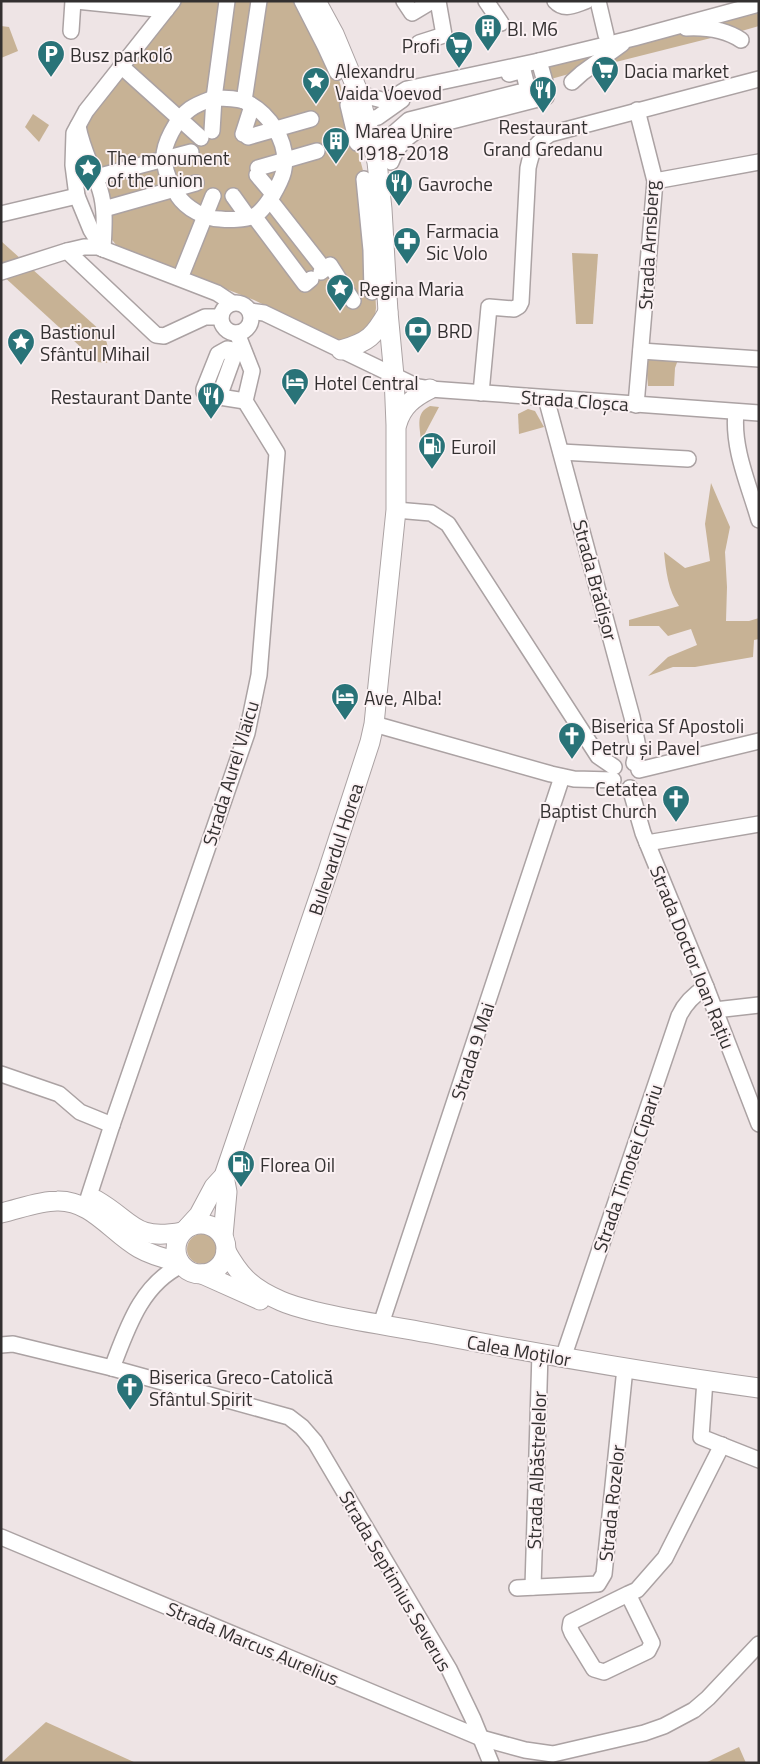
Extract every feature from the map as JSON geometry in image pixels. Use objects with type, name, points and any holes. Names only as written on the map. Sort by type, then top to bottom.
[{"type":"main road","name":"Bulevardul Horea","points":[[224,1176],[349,810],[374,724],[396,510],[394,376],[382,209],[384,162],[372,118],[353,100],[334,34],[316,1]]},
{"type":"main road","points":[[341,350],[356,346],[369,339],[379,328],[388,312]]},
{"type":"main road","points":[[396,425],[409,402],[419,394],[430,389]]},
{"type":"main road","points":[[180,1263],[176,1246],[185,1230],[200,1215],[214,1187],[224,1176]]},
{"type":"main road","points":[[202,1274],[214,1271],[224,1259],[227,1192],[224,1176]]},
{"type":"main road","name":"Calea Moților","points":[[1,1203],[59,1190],[79,1192],[87,1202],[138,1247],[180,1263],[191,1272],[202,1274],[254,1298],[281,1302],[338,1317],[563,1358],[759,1388]]},
{"type":"main road","name":"Calea Moților","points":[[1,1214],[57,1201],[87,1202],[137,1230],[146,1233],[159,1235],[204,1224],[211,1226],[218,1230],[237,1271],[254,1287],[281,1302]]},
{"type":"street","points":[[117,71],[180,118],[207,134],[214,98],[227,1]]},
{"type":"street","points":[[259,1],[246,136],[311,119]]},
{"type":"street","points":[[302,1],[322,39],[336,72]]},
{"type":"street","points":[[404,1],[412,13],[432,1]]},
{"type":"street","points":[[419,44],[444,35],[438,1]]},
{"type":"street","points":[[486,1],[501,24]]},
{"type":"street","points":[[554,1],[563,7],[586,1]]},
{"type":"street","points":[[598,1],[606,35]]},
{"type":"street","points":[[372,118],[407,89],[540,61],[759,4]]},
{"type":"street","points":[[71,31],[74,5],[170,6]]},
{"type":"street","points":[[98,228],[74,196],[72,165],[74,133],[86,111],[170,6]]},
{"type":"street","points":[[670,28],[704,28],[732,34],[742,40]]},
{"type":"street","points":[[572,82],[618,46],[634,38]]},
{"type":"street","points":[[384,162],[405,139],[420,129],[546,90],[540,61]]},
{"type":"street","points":[[357,144],[353,100],[396,100],[523,70],[528,90],[409,120],[372,118]]},
{"type":"street","points":[[481,393],[489,307],[514,309],[521,302],[528,168],[532,152],[538,142],[550,134],[759,79]]},
{"type":"street","points":[[214,98],[248,103],[276,129],[284,149],[285,160],[281,181],[272,197],[251,216],[228,220],[213,219],[184,203],[174,190],[163,159],[168,139],[180,118],[190,109],[214,98]]},
{"type":"street","name":"Strada Arnsberg","points":[[636,405],[655,181],[637,110]]},
{"type":"street","points":[[384,162],[393,134],[409,120]]},
{"type":"street","points":[[78,125],[82,144],[102,196],[104,209],[98,228],[97,247]]},
{"type":"street","points":[[317,151],[285,160],[257,171],[318,274]]},
{"type":"street","points":[[96,177],[191,152]]},
{"type":"street","points":[[72,165],[80,158],[89,161]]},
{"type":"street","points":[[655,181],[759,162]]},
{"type":"street","points":[[364,180],[371,250],[372,292]]},
{"type":"street","points":[[104,209],[196,183]]},
{"type":"street","points":[[4,213],[74,196]]},
{"type":"street","points":[[183,271],[212,196]]},
{"type":"street","points":[[233,196],[305,284],[330,265],[354,300]]},
{"type":"street","points":[[1,272],[63,252],[97,247],[217,293],[232,303],[242,304],[250,311],[251,316],[249,325],[242,332],[237,333],[226,329],[221,317],[224,308],[232,303]]},
{"type":"street","points":[[63,252],[156,335],[164,336],[197,320],[213,316],[221,317]]},
{"type":"street","name":"Strada Cloșca","points":[[250,311],[264,313],[418,387],[759,413]]},
{"type":"street","points":[[237,333],[240,351],[252,371],[245,401],[219,396],[240,351]]},
{"type":"street","points":[[641,351],[759,359]]},
{"type":"street","name":"Strada Brădișor","points":[[546,398],[632,717],[638,747],[637,766]]},
{"type":"street","name":"Strada Aurel Vlaicu","points":[[87,1202],[247,733],[254,703],[259,675],[277,453],[245,401]]},
{"type":"street","points":[[736,412],[736,440],[759,520]]},
{"type":"street","points":[[561,452],[688,459]]},
{"type":"street","points":[[743,466],[759,467]]},
{"type":"street","points":[[374,724],[562,777],[581,780],[613,773],[621,761],[630,761],[637,766],[640,774],[638,783],[630,788],[618,786],[613,773],[598,756],[448,524],[430,513],[396,510]]},
{"type":"street","points":[[637,766],[759,741]]},
{"type":"street","name":"Strada 9 Mai","points":[[381,1324],[562,777]]},
{"type":"street","name":"Strada Doctor Ioan Rațiu","points":[[630,788],[647,843],[759,1124]]},
{"type":"street","points":[[647,843],[759,824]]},
{"type":"street","name":"Strada Timotei Cipariu","points":[[563,1358],[678,1016],[695,994],[706,987]]},
{"type":"street","points":[[715,1010],[759,1005]]},
{"type":"street","points":[[1,1074],[59,1094],[80,1112],[112,1125]]},
{"type":"street","points":[[112,1368],[139,1306],[154,1284],[180,1263]]},
{"type":"street","name":"Strada Septimius Severus","points":[[1,1345],[13,1344],[112,1368],[289,1417],[302,1427],[315,1442],[449,1669],[481,1738]]},
{"type":"street","name":"Strada Albăstrelelor","points":[[533,1587],[540,1353]]},
{"type":"street","name":"Strada Rozelor","points":[[517,1588],[598,1584],[604,1574],[625,1368]]},
{"type":"street","points":[[705,1380],[700,1435],[759,1460]]},
{"type":"street","points":[[628,1594],[652,1643],[652,1647],[648,1651],[604,1672],[598,1672],[594,1669],[572,1633],[570,1628],[571,1622],[628,1594],[637,1590],[665,1558],[722,1445]]},
{"type":"street","name":"Strada Marcus Aurelius","points":[[1,1537],[481,1738]]},
{"type":"street","points":[[534,1763],[553,1754],[644,1733],[678,1720],[708,1698],[759,1644]]},
{"type":"street","points":[[481,1738],[511,1747],[553,1754]]},
{"type":"street","points":[[481,1738],[491,1763]]},
{"type":"shaded area","points":[[181,1],[304,1],[336,68],[366,182],[373,244],[376,308],[374,323],[347,343],[332,338],[254,300],[117,246],[109,236],[84,126],[89,116]]},
{"type":"shaded area","points":[[759,13],[759,26],[738,32],[707,26]]},
{"type":"shaded area","points":[[1,26],[9,27],[18,51],[1,58]]},
{"type":"shaded area","points":[[678,32],[719,36],[592,68],[622,48]]},
{"type":"shaded area","points":[[606,51],[576,72],[551,79],[548,65]]},
{"type":"shaded area","points":[[33,114],[49,125],[39,142],[25,127]]},
{"type":"shaded area","points":[[1,241],[102,332],[108,347],[107,363],[97,362],[1,274]]},
{"type":"shaded area","points":[[572,253],[598,254],[593,324],[576,324]]},
{"type":"shaded area","points":[[665,350],[679,357],[675,368],[674,386],[648,386],[646,362]]},
{"type":"shaded area","points":[[430,406],[439,407],[421,441],[420,416]]},
{"type":"shaded area","points":[[528,409],[535,411],[544,427],[519,434],[518,414]]},
{"type":"shaded area","points":[[711,483],[730,527],[725,552],[726,621],[749,621],[759,618],[759,639],[754,640],[753,657],[695,667],[673,667],[648,676],[668,657],[697,645],[691,629],[668,636],[659,626],[629,626],[629,620],[679,606],[670,587],[664,552],[685,568],[710,561],[705,524]]},
{"type":"shaded area","points":[[202,1234],[208,1235],[216,1243],[216,1255],[208,1263],[202,1264],[196,1263],[188,1255],[187,1249],[188,1243],[196,1235]]},
{"type":"shaded area","points":[[46,1722],[136,1763],[1,1763]]},
{"type":"shaded area","points":[[739,1747],[746,1763],[705,1763]]},
{"type":"place","name":"Bl. M6","points":[[488,52]]},
{"type":"place","name":"Profi","points":[[459,69]]},
{"type":"place","name":"Busz parkoló","points":[[51,78]]},
{"type":"place","name":"Dacia market","points":[[605,94]]},
{"type":"place","name":"Alexandru Vaida Voevod","points":[[316,105]]},
{"type":"place","name":"Restaurant Grand Gredanu","points":[[543,114]]},
{"type":"place","name":"Marea Unire 1918-2018","points":[[336,165]]},
{"type":"place","name":"The monument of the union","points":[[88,192]]},
{"type":"place","name":"Gavroche","points":[[399,207]]},
{"type":"place","name":"Farmacia Sic Volo","points":[[407,265]]},
{"type":"place","name":"Regina Maria","points":[[340,312]]},
{"type":"place","name":"BRD","points":[[418,354]]},
{"type":"place","name":"Bastionul Sfântul Mihail","points":[[21,366]]},
{"type":"place","name":"Hotel Central","points":[[295,406]]},
{"type":"place","name":"Restaurant Dante","points":[[211,420]]},
{"type":"place","name":"Euroil","points":[[432,470]]},
{"type":"place","name":"Ave, Alba!","points":[[345,721]]},
{"type":"place","name":"Biserica Sf Apostoli Petru și Pavel","points":[[572,760]]},
{"type":"place","name":"Cetatea Baptist Church","points":[[676,823]]},
{"type":"place","name":"Florea Oil","points":[[241,1188]]},
{"type":"place","name":"Biserica Greco-Catolică Sfântul Spirit","points":[[130,1411]]}]
